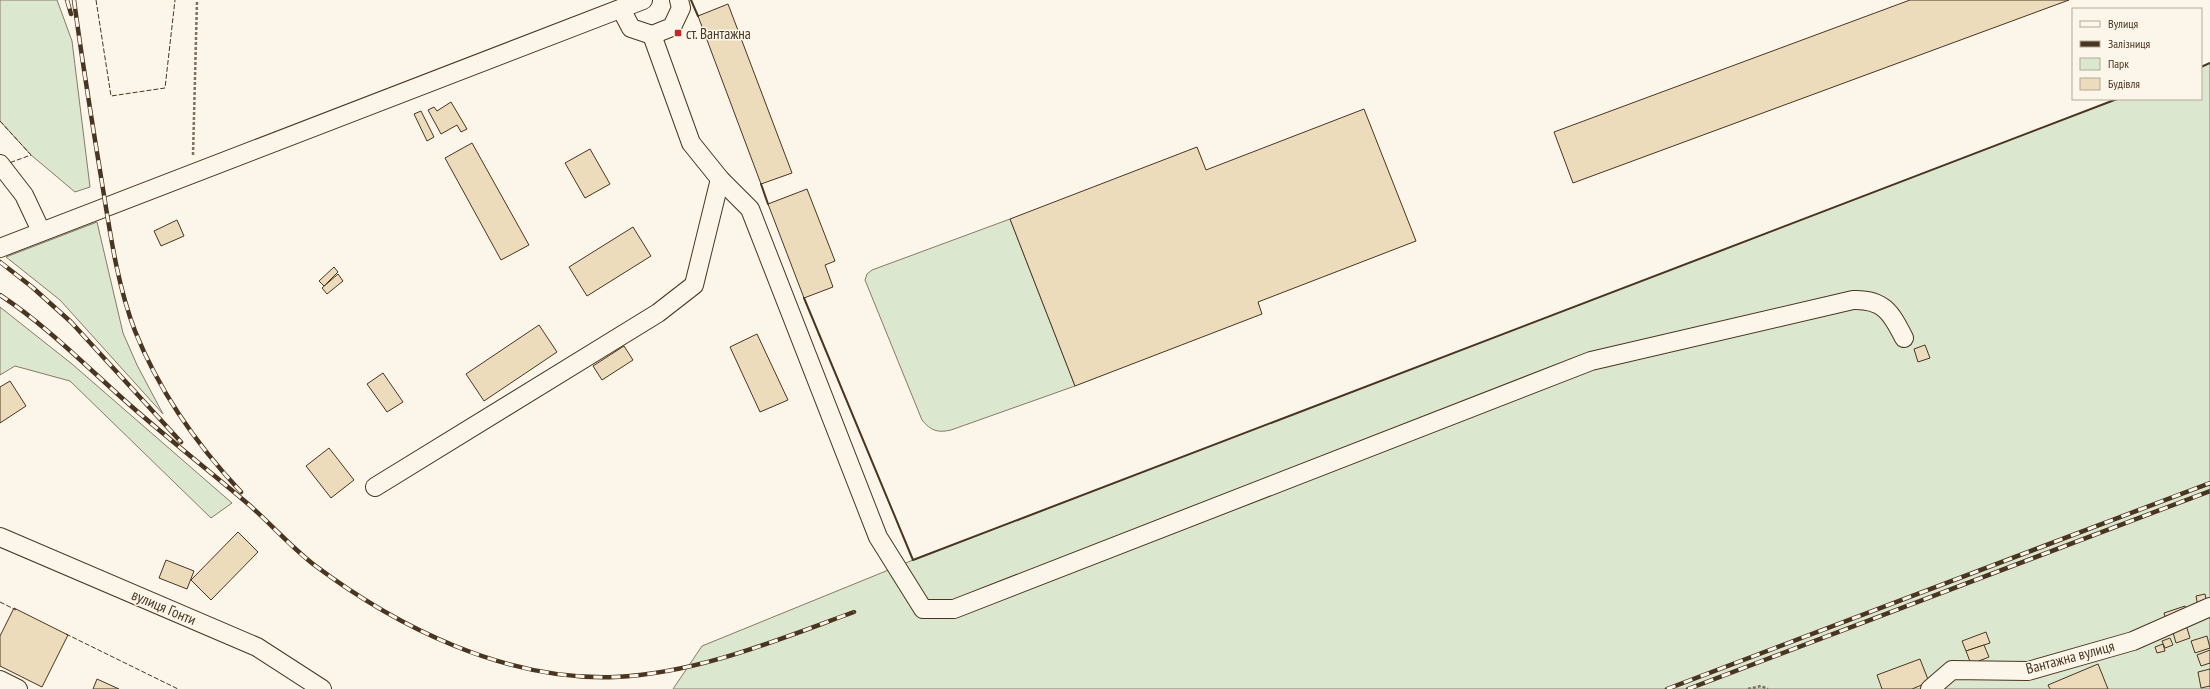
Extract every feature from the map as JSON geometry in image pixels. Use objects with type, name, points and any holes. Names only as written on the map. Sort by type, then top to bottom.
[{"type":"street","points":[[0,248],[643,0]]},
{"type":"street","points":[[621,9],[631,28],[652,35],[672,27],[681,8],[679,0]]},
{"type":"street","points":[[652,35],[691,143],[720,179],[750,210],[878,537],[923,609],[954,609],[1591,361],[1853,300],[1868,300],[1883,306],[1894,318],[1904,338]]},
{"type":"street","points":[[0,164],[24,195],[41,231]]},
{"type":"street","points":[[375,487],[658,312],[694,285],[720,179]]},
{"type":"street","name":"вулиця Гонти","points":[[0,536],[257,647],[284,663],[322,689]]},
{"type":"street","name":"Вантажна вулиця","points":[[1930,689],[1952,670],[2028,670],[2133,640],[2210,607]]},
{"type":"street","points":[[0,680],[18,689]]},
{"type":"path","points":[[192,173],[197,0]]},
{"type":"path","points":[[1748,689],[1761,686],[1768,689]]},
{"type":"green space","points":[[0,0],[57,0],[72,41],[90,187],[75,192],[31,155],[0,121]]},
{"type":"green space","points":[[2210,63],[2210,689],[673,689],[702,646],[913,560],[2114,100],[2202,100],[2202,67]]},
{"type":"green space","points":[[1010,219],[1075,386],[951,430],[938,431],[932,429],[922,420],[865,280],[867,274],[872,270]]},
{"type":"green space","points":[[97,222],[123,333],[137,365],[163,414],[60,300],[6,257]]},
{"type":"green space","points":[[0,307],[72,364],[232,503],[211,518],[70,381],[15,366],[0,375]]},
{"type":"building","points":[[1910,0],[2069,0],[1573,183],[1554,132]]},
{"type":"building","points":[[728,4],[792,173],[761,184],[698,16]]},
{"type":"building","points":[[451,102],[467,129],[461,132],[457,125],[441,134],[428,110],[434,107],[437,111]]},
{"type":"building","points":[[1364,109],[1416,241],[1258,302],[1262,314],[1075,386],[1010,219],[1197,147],[1206,170]]},
{"type":"building","points":[[421,111],[434,137],[427,141],[414,114]]},
{"type":"building","points":[[472,143],[529,245],[501,260],[445,158]]},
{"type":"building","points":[[590,149],[610,184],[585,198],[565,163]]},
{"type":"building","points":[[807,189],[835,261],[825,265],[833,287],[804,298],[768,204]]},
{"type":"building","points":[[177,220],[184,236],[161,246],[154,231]]},
{"type":"building","points":[[633,227],[651,256],[587,296],[569,267]]},
{"type":"building","points":[[334,267],[338,272],[324,286],[319,281]]},
{"type":"building","points":[[338,274],[343,281],[327,294],[322,288]]},
{"type":"building","points":[[539,325],[557,352],[484,401],[466,374]]},
{"type":"building","points":[[757,334],[788,400],[760,412],[730,347]]},
{"type":"building","points":[[1925,345],[1930,358],[1918,362],[1914,349]]},
{"type":"building","points":[[624,346],[633,360],[602,380],[593,366]]},
{"type":"building","points":[[383,373],[403,402],[387,412],[367,384]]},
{"type":"building","points":[[10,381],[26,406],[0,423],[0,387]]},
{"type":"building","points":[[329,448],[354,480],[331,498],[306,466]]},
{"type":"building","points":[[238,532],[258,552],[211,600],[191,580]]},
{"type":"building","points":[[166,560],[194,571],[187,589],[159,578]]},
{"type":"building","points":[[2205,594],[2207,604],[2198,607],[2196,596]]},
{"type":"building","points":[[2185,606],[2189,616],[2167,623],[2164,613]]},
{"type":"building","points":[[14,608],[68,635],[42,687],[0,666],[0,636]]},
{"type":"building","points":[[2186,625],[2190,638],[2176,643],[2172,629]]},
{"type":"building","points":[[1986,632],[1990,643],[1966,651],[1962,641]]},
{"type":"building","points":[[2207,636],[2210,648],[2195,653],[2191,641]]},
{"type":"building","points":[[2170,638],[2173,645],[2165,648],[2162,641]]},
{"type":"building","points":[[2163,644],[2165,651],[2157,653],[2155,647]]},
{"type":"building","points":[[1984,645],[1989,657],[1971,664],[1966,651]]},
{"type":"building","points":[[2210,650],[2210,663],[2201,666],[2197,655]]},
{"type":"building","points":[[1920,659],[1929,682],[1912,689],[1882,689],[1877,675]]},
{"type":"building","points":[[2098,664],[2108,689],[2050,689],[2048,685]]},
{"type":"building","points":[[2210,669],[2210,686],[2201,688],[2198,672]]},
{"type":"building","points":[[97,679],[119,689],[93,689]]},
{"type":"railway","points":[[67,0],[71,14]]},
{"type":"railway","points":[[74,0],[87,92],[111,239],[123,295],[135,331],[167,396],[180,416],[209,455],[241,492]]},
{"type":"railway","points":[[0,262],[32,287],[71,322],[181,442]]},
{"type":"railway","points":[[0,295],[32,318],[168,438],[247,503],[296,550],[313,564],[381,609],[417,629],[455,646],[494,660],[534,670],[574,676],[615,677],[677,669],[737,654],[854,612]]},
{"type":"railway","points":[[1667,689],[2210,483]]},
{"type":"railway","points":[[1688,689],[2210,491]]},
{"type":"fence","points":[[96,0],[111,96],[165,88],[175,0]]},
{"type":"fence","points":[[0,121],[31,155],[9,163]]},
{"type":"fence","points":[[0,602],[16,610]]},
{"type":"fence","points":[[66,634],[178,689]]},
{"type":"wall","points":[[691,0],[698,16]]},
{"type":"wall","points":[[2202,67],[2210,63]]},
{"type":"wall","points":[[804,298],[913,560],[2114,100]]},
{"type":"wall","points":[[761,184],[768,204]]},
{"type":"place","name":"ст. Вантажна","points":[[678,33]]}]
